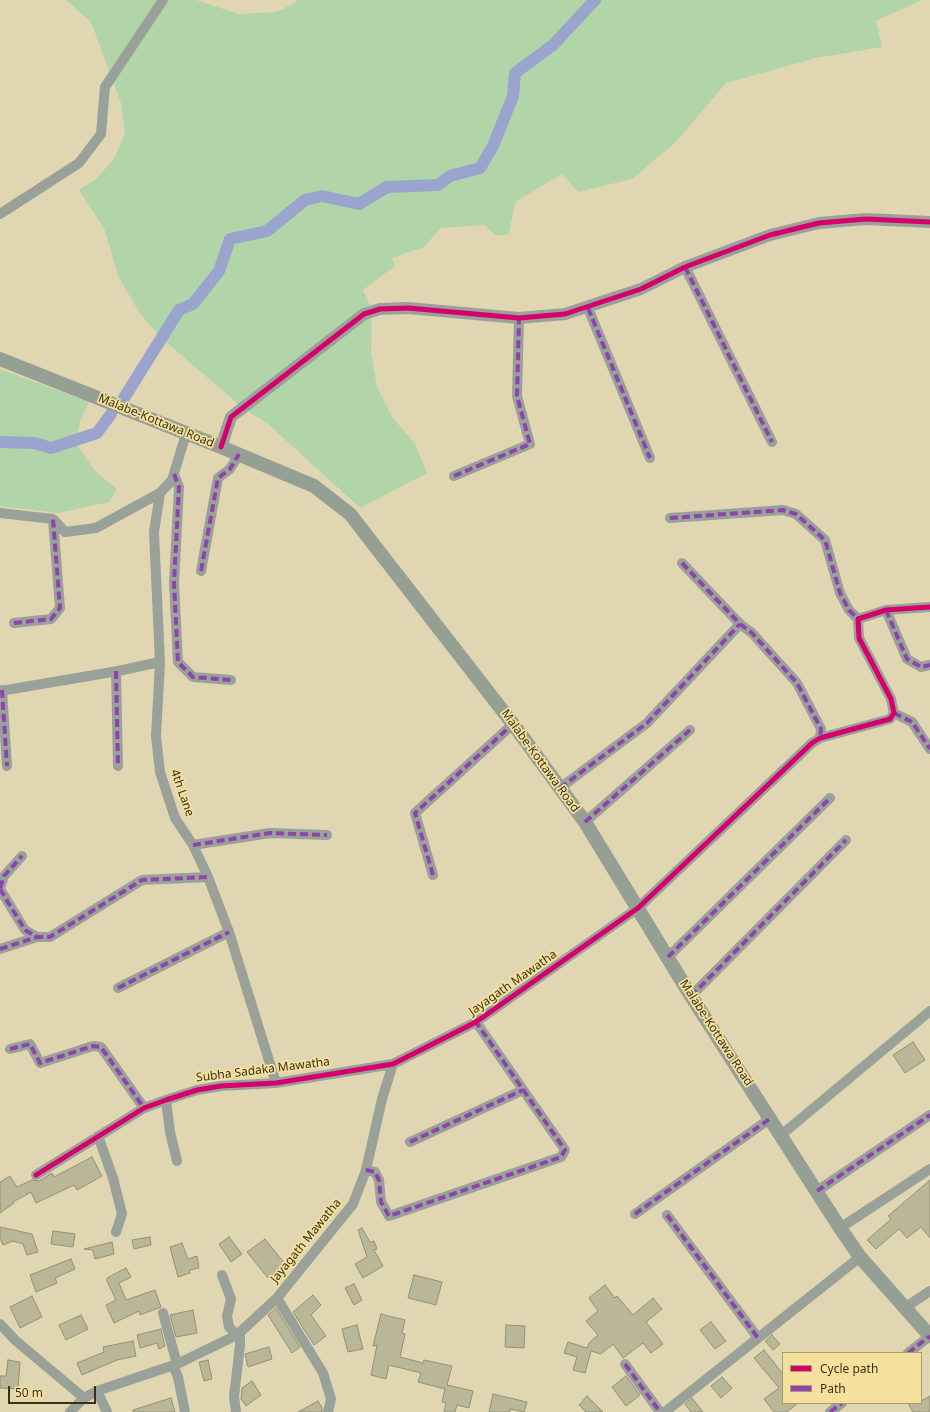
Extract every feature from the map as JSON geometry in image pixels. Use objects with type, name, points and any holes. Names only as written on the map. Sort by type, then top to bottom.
[{"type":"main road","name":"Malabe-Kottawa Road","points":[[0,360],[239,454],[314,486],[350,514],[513,724],[585,822],[691,996],[771,1118],[780,1136],[840,1228],[860,1256],[930,1336]]},
{"type":"street","points":[[1,210],[79,163],[101,134],[105,87],[163,0]]},
{"type":"street","points":[[221,447],[231,417],[364,314],[380,309],[408,308],[519,318],[565,314],[588,308],[641,289],[686,268],[770,235],[819,224],[866,219],[930,222]]},
{"type":"street","points":[[686,268],[772,442]]},
{"type":"street","points":[[588,308],[650,458]]},
{"type":"street","points":[[454,476],[530,444],[516,396],[519,318]]},
{"type":"street","points":[[0,513],[53,519],[65,532],[96,528],[160,493],[172,480],[186,434]]},
{"type":"street","points":[[201,571],[218,478],[230,469],[239,454]]},
{"type":"street","points":[[174,474],[180,487],[174,583],[178,662],[193,677],[231,680]]},
{"type":"street","name":"4th Lane","points":[[160,493],[154,532],[160,662],[156,736],[160,772],[175,818],[193,845],[208,877],[229,932],[276,1083]]},
{"type":"street","points":[[670,518],[783,510],[796,514],[825,540],[840,593],[849,610],[858,619],[859,638],[891,699],[894,713]]},
{"type":"street","points":[[14,623],[51,619],[60,608],[53,519]]},
{"type":"street","points":[[682,563],[740,624],[752,633],[797,683],[821,729],[820,738],[890,718],[894,713]]},
{"type":"street","points":[[858,619],[886,610],[930,607]]},
{"type":"street","points":[[886,610],[907,659],[921,667],[930,665]]},
{"type":"street","points":[[560,788],[647,723],[740,624]]},
{"type":"street","points":[[7,766],[1,690],[116,671],[160,662]]},
{"type":"street","points":[[116,671],[118,766]]},
{"type":"street","points":[[894,713],[912,722],[930,748]]},
{"type":"street","points":[[433,874],[415,813],[513,724]]},
{"type":"street","points":[[585,822],[690,730]]},
{"type":"street","name":"Jayagath Mawatha","points":[[70,1412],[84,1398],[97,1391],[175,1365],[238,1334],[277,1298],[353,1204],[366,1170],[382,1099],[393,1064],[476,1022],[638,908],[812,743],[820,738]]},
{"type":"street","points":[[668,957],[830,798]]},
{"type":"street","points":[[193,845],[270,833],[327,835]]},
{"type":"street","points":[[691,996],[846,840]]},
{"type":"street","points":[[22,856],[4,876],[0,888],[25,930],[37,937]]},
{"type":"street","points":[[0,949],[37,937],[50,937],[142,880],[208,877]]},
{"type":"street","points":[[118,988],[229,932]]},
{"type":"street","points":[[780,1136],[930,1011]]},
{"type":"street","points":[[366,1170],[375,1172],[379,1180],[380,1202],[389,1216],[561,1157],[565,1150],[476,1022]]},
{"type":"street","points":[[10,1049],[30,1044],[40,1063],[93,1046],[101,1047],[144,1108]]},
{"type":"street","name":"Subha Sadaka Mawatha","points":[[36,1175],[144,1108],[197,1090],[221,1086],[276,1083],[393,1064]]},
{"type":"street","points":[[410,1142],[522,1090]]},
{"type":"street","points":[[166,1100],[170,1132],[177,1161]]},
{"type":"street","points":[[817,1191],[930,1115]]},
{"type":"street","points":[[635,1214],[771,1118]]},
{"type":"street","points":[[98,1136],[113,1178],[122,1214],[116,1232]]},
{"type":"street","points":[[840,1228],[930,1168]]},
{"type":"street","points":[[667,1215],[758,1338]]},
{"type":"street","points":[[665,1412],[860,1256]]},
{"type":"street","points":[[222,1275],[231,1299],[227,1316],[229,1327],[238,1334],[240,1346],[234,1397],[236,1412]]},
{"type":"street","points":[[906,1307],[930,1291]]},
{"type":"street","points":[[277,1298],[323,1373],[331,1399],[328,1412]]},
{"type":"street","points":[[163,1313],[185,1412]]},
{"type":"street","points":[[0,1324],[15,1340],[84,1398]]},
{"type":"street","points":[[909,1352],[930,1336]]},
{"type":"street","points":[[625,1364],[660,1412]]},
{"type":"street","points":[[97,1391],[107,1412]]},
{"type":"street","points":[[830,1412],[841,1404]]},
{"type":"green space","points":[[66,0],[196,0],[239,14],[276,12],[295,3],[297,0],[922,0],[876,21],[882,47],[816,58],[726,83],[676,142],[632,179],[578,192],[562,174],[515,202],[509,234],[496,236],[485,225],[441,228],[424,247],[392,258],[395,266],[363,290],[372,310],[371,353],[377,387],[393,418],[415,444],[427,473],[360,508],[268,424],[243,408],[159,336],[139,312],[118,276],[105,230],[79,190],[96,179],[114,159],[125,133],[121,103],[91,22]]},
{"type":"green space","points":[[0,369],[89,402],[80,421],[76,443],[95,471],[117,489],[109,502],[58,513],[0,506]]},
{"type":"building","points":[[913,1042],[925,1060],[905,1073],[893,1055]]},
{"type":"building","points":[[92,1157],[102,1176],[77,1190],[74,1185],[36,1203],[31,1192],[13,1202],[14,1203],[0,1213],[0,1182],[10,1176],[17,1187],[32,1180],[39,1181],[52,1173],[54,1177]]},
{"type":"building","points":[[930,1180],[930,1238],[921,1227],[907,1238],[899,1229],[876,1249],[867,1240],[891,1219],[888,1216]]},
{"type":"building","points":[[0,1227],[32,1234],[38,1252],[27,1255],[23,1244],[13,1241],[3,1245],[0,1238]]},
{"type":"building","points":[[362,1228],[370,1242],[374,1241],[377,1249],[374,1250],[383,1266],[363,1278],[355,1264],[367,1257],[358,1230]]},
{"type":"building","points":[[53,1231],[75,1234],[73,1247],[51,1244]]},
{"type":"building","points":[[150,1237],[151,1245],[134,1249],[132,1240]]},
{"type":"building","points":[[229,1237],[242,1254],[231,1262],[219,1244]]},
{"type":"building","points":[[265,1239],[285,1264],[268,1278],[247,1252]]},
{"type":"building","points":[[112,1242],[114,1254],[95,1259],[93,1250],[84,1249]]},
{"type":"building","points":[[182,1243],[188,1259],[197,1256],[199,1268],[190,1270],[190,1273],[178,1277],[170,1247]]},
{"type":"building","points":[[71,1259],[75,1269],[55,1278],[57,1283],[36,1292],[30,1275]]},
{"type":"building","points":[[126,1268],[131,1277],[119,1283],[126,1300],[155,1290],[161,1307],[140,1315],[139,1311],[114,1323],[106,1305],[116,1300],[107,1278]]},
{"type":"building","points":[[414,1275],[442,1282],[436,1305],[408,1298]]},
{"type":"building","points":[[354,1284],[362,1300],[354,1305],[345,1288]]},
{"type":"building","points":[[605,1285],[615,1298],[617,1296],[633,1315],[653,1298],[662,1309],[646,1322],[663,1344],[651,1353],[643,1343],[623,1358],[613,1344],[601,1354],[591,1351],[585,1373],[573,1370],[577,1357],[564,1353],[568,1342],[587,1348],[589,1343],[598,1335],[586,1321],[598,1311],[589,1298]]},
{"type":"building","points":[[313,1295],[321,1305],[311,1315],[326,1336],[314,1345],[293,1312]]},
{"type":"building","points":[[32,1296],[42,1317],[20,1328],[10,1307]]},
{"type":"building","points":[[276,1308],[300,1347],[292,1353],[268,1315]]},
{"type":"building","points":[[193,1310],[197,1333],[176,1337],[170,1315]]},
{"type":"building","points":[[381,1314],[405,1320],[402,1333],[405,1334],[400,1357],[423,1363],[424,1360],[452,1366],[447,1385],[473,1391],[469,1408],[457,1405],[455,1412],[444,1412],[446,1403],[442,1402],[445,1389],[418,1382],[421,1373],[389,1365],[386,1379],[371,1375],[377,1345],[373,1346]]},
{"type":"building","points":[[81,1315],[88,1329],[66,1340],[59,1325]]},
{"type":"building","points":[[711,1322],[726,1341],[715,1349],[700,1330]]},
{"type":"building","points":[[357,1325],[363,1349],[348,1352],[342,1329]]},
{"type":"building","points":[[506,1325],[525,1326],[524,1348],[505,1347]]},
{"type":"building","points":[[161,1329],[165,1346],[159,1349],[157,1343],[140,1348],[137,1335]]},
{"type":"building","points":[[772,1335],[780,1344],[773,1350],[765,1341]]},
{"type":"building","points":[[133,1341],[136,1356],[117,1360],[82,1375],[77,1363],[104,1352],[103,1347]]},
{"type":"building","points":[[269,1347],[272,1359],[248,1367],[245,1354]]},
{"type":"building","points":[[764,1350],[782,1373],[782,1404],[797,1404],[787,1412],[774,1412],[764,1399],[779,1388],[754,1358]]},
{"type":"building","points":[[8,1360],[20,1362],[18,1389],[0,1388],[0,1376],[6,1376]]},
{"type":"building","points":[[208,1360],[212,1379],[204,1381],[199,1362]]},
{"type":"building","points":[[626,1376],[640,1395],[626,1406],[612,1387]]},
{"type":"building","points":[[722,1377],[732,1388],[721,1398],[711,1386]]},
{"type":"building","points":[[252,1381],[261,1395],[246,1406],[241,1399],[242,1388]]},
{"type":"building","points":[[493,1394],[527,1402],[524,1412],[510,1409],[510,1412],[489,1412]]},
{"type":"building","points":[[587,1396],[603,1412],[586,1412],[579,1405]]},
{"type":"building","points":[[930,1396],[930,1412],[913,1412],[909,1404],[922,1404],[922,1400]]},
{"type":"building","points":[[171,1398],[175,1412],[133,1412],[133,1410]]},
{"type":"building","points":[[692,1398],[703,1412],[691,1412],[685,1404]]},
{"type":"building","points":[[318,1401],[322,1408],[322,1412],[298,1412]]},
{"type":"waterway","points":[[124,398],[179,310],[193,304],[219,271],[230,239],[267,231],[305,200],[322,196],[359,204],[387,187],[438,185],[450,176],[480,168],[493,146],[513,96],[515,73],[553,45],[595,0]]},
{"type":"waterway","points":[[0,442],[35,443],[51,448],[97,433],[111,414]]},
{"type":"marked path","points":[[685,267],[772,442]]},
{"type":"marked path","points":[[588,308],[650,458]]},
{"type":"marked path","points":[[454,476],[530,444],[517,396],[519,318]]},
{"type":"marked path","points":[[201,571],[218,478],[230,469],[239,454]]},
{"type":"marked path","points":[[174,474],[179,487],[174,583],[178,662],[193,677],[231,680]]},
{"type":"marked path","points":[[670,518],[783,510],[796,514],[825,540],[840,593],[849,610],[858,619]]},
{"type":"marked path","points":[[14,623],[51,619],[60,608],[53,519]]},
{"type":"marked path","points":[[682,563],[740,624],[752,633],[797,683],[821,729],[820,738],[818,739]]},
{"type":"marked path","points":[[886,610],[907,659],[921,667],[930,665]]},
{"type":"marked path","points":[[560,788],[647,723],[740,624]]},
{"type":"marked path","points":[[116,671],[118,766]]},
{"type":"marked path","points":[[2,690],[7,766]]},
{"type":"marked path","points":[[894,713],[912,722],[930,749]]},
{"type":"marked path","points":[[433,875],[415,813],[513,724]]},
{"type":"marked path","points":[[585,822],[690,730]]},
{"type":"marked path","points":[[668,957],[830,798]]},
{"type":"marked path","points":[[193,845],[270,833],[327,835]]},
{"type":"marked path","points":[[691,996],[846,840]]},
{"type":"marked path","points":[[0,888],[4,876],[22,856]]},
{"type":"marked path","points":[[0,889],[25,930],[37,937],[50,937],[142,880],[208,877]]},
{"type":"marked path","points":[[118,988],[229,932]]},
{"type":"marked path","points":[[0,949],[37,937]]},
{"type":"marked path","points":[[366,1170],[375,1172],[379,1180],[381,1202],[389,1216],[561,1157],[565,1150],[476,1022]]},
{"type":"marked path","points":[[10,1049],[30,1044],[40,1063],[93,1046],[101,1047],[144,1108]]},
{"type":"marked path","points":[[410,1142],[523,1090]]},
{"type":"marked path","points":[[817,1191],[930,1115]]},
{"type":"marked path","points":[[635,1214],[771,1118]]},
{"type":"marked path","points":[[667,1215],[758,1338]]},
{"type":"marked path","points":[[909,1352],[930,1336]]},
{"type":"marked path","points":[[625,1364],[660,1412]]},
{"type":"marked path","points":[[830,1412],[841,1404]]},
{"type":"cycle path","points":[[221,447],[231,417],[364,314],[380,309],[408,308],[519,318],[565,314],[641,289],[685,267],[770,235],[819,223],[866,219],[930,222]]},
{"type":"cycle path","points":[[36,1175],[144,1108],[166,1100],[197,1090],[221,1086],[276,1083],[393,1064],[476,1022],[638,908],[812,743],[820,738],[890,719],[894,713],[891,699],[859,638],[858,619],[886,610],[930,607]]}]
